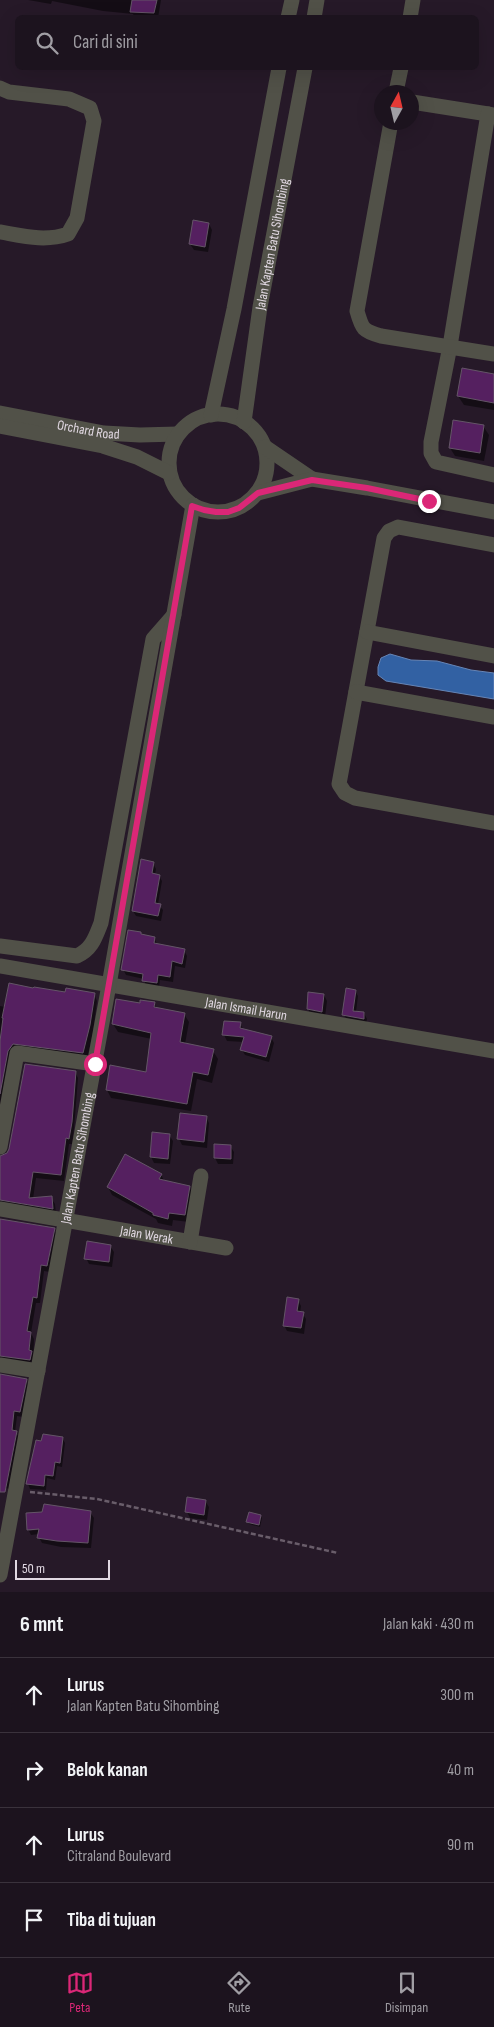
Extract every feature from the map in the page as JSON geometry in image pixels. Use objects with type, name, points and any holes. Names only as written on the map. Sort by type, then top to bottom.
[{"type":"street","points":[[289,15],[292,0]]},
{"type":"street","points":[[314,15],[317,0]]},
{"type":"street","points":[[410,15],[413,0]]},
{"type":"street","name":"Jalan Kapten Batu Sihombing","points":[[211,415],[234,309],[279,70]]},
{"type":"street","name":"Jalan Kapten Batu Sihombing","points":[[244,422],[260,307],[305,70]]},
{"type":"street","points":[[397,85],[401,70]]},
{"type":"street","points":[[0,88],[9,92],[69,99],[90,108],[94,121],[77,218],[68,234],[54,239],[26,237],[0,232]]},
{"type":"street","points":[[419,103],[491,115],[431,442],[431,453],[436,462],[494,474]]},
{"type":"street","points":[[390,130],[357,311],[360,324],[366,332],[381,336],[494,354]]},
{"type":"street","name":"Orchard Road","points":[[0,413],[104,433],[140,435],[178,434]]},
{"type":"street","points":[[258,493],[267,471],[265,447],[260,437],[244,422],[228,415],[211,415],[192,421],[178,434],[170,453],[169,473],[178,492],[192,506],[210,512],[228,512],[239,508],[258,493],[312,480],[367,488],[494,512]]},
{"type":"street","name":"Orchard Road","points":[[0,426],[103,446],[137,457],[169,473]]},
{"type":"street","points":[[265,447],[312,480]]},
{"type":"street","name":"Jalan Kapten Batu Sihombing","points":[[0,1575],[95,1064],[192,506]]},
{"type":"street","points":[[494,545],[398,527],[389,531],[384,538],[339,784],[345,793],[354,798],[494,823]]},
{"type":"street","points":[[0,946],[77,956],[85,952],[94,942],[101,923],[153,639],[174,615]]},
{"type":"street","points":[[367,632],[494,656]]},
{"type":"street","points":[[356,692],[494,717]]},
{"type":"street","name":"Jalan Ismail Harun","points":[[0,966],[494,1051]]},
{"type":"street","points":[[0,1147],[17,1053],[95,1064]]},
{"type":"street","points":[[190,1242],[201,1176]]},
{"type":"street","name":"Jalan Werak","points":[[0,1209],[226,1248]]},
{"type":"street","points":[[0,1365],[38,1371]]},
{"type":"path","points":[[16,1490],[97,1499],[338,1553]]},
{"type":"water","points":[[390,654],[411,660],[437,661],[471,670],[494,673],[494,699],[386,681],[378,675],[378,667],[381,658]]},
{"type":"building","points":[[132,0],[157,0],[154,13],[130,12]]},
{"type":"building","points":[[193,220],[209,223],[205,247],[189,244]]},
{"type":"building","points":[[462,368],[494,374],[494,403],[457,396]]},
{"type":"building","points":[[453,420],[484,425],[480,453],[449,448]]},
{"type":"building","points":[[141,859],[154,862],[152,873],[160,875],[155,903],[161,904],[158,916],[132,911]]},
{"type":"building","points":[[128,930],[155,937],[154,943],[185,949],[182,964],[172,961],[170,977],[158,975],[157,983],[142,981],[143,974],[121,970]]},
{"type":"building","points":[[9,983],[65,992],[66,988],[95,993],[83,1053],[13,1044],[8,1051],[0,1094],[0,1041],[2,1018]]},
{"type":"building","points":[[346,988],[356,990],[353,1011],[364,1012],[364,1019],[342,1015]]},
{"type":"building","points":[[308,992],[324,994],[322,1012],[307,1009]]},
{"type":"building","points":[[116,999],[140,1003],[140,1000],[155,1002],[154,1007],[185,1013],[180,1042],[214,1049],[208,1075],[193,1072],[187,1104],[106,1090],[110,1065],[146,1072],[151,1033],[112,1024]]},
{"type":"building","points":[[224,1021],[241,1022],[240,1028],[272,1036],[266,1057],[240,1050],[244,1037],[222,1035]]},
{"type":"building","points":[[25,1064],[76,1071],[72,1122],[69,1139],[66,1138],[61,1175],[33,1172],[29,1198],[52,1196],[53,1209],[0,1200],[0,1156],[7,1153],[9,1149]]},
{"type":"building","points":[[180,1113],[207,1116],[204,1142],[177,1139]]},
{"type":"building","points":[[152,1132],[170,1134],[168,1159],[150,1157]]},
{"type":"building","points":[[214,1144],[231,1145],[231,1159],[214,1158]]},
{"type":"building","points":[[125,1154],[162,1174],[159,1179],[190,1186],[185,1215],[169,1213],[168,1219],[153,1215],[153,1213],[107,1187]]},
{"type":"building","points":[[0,1219],[55,1228],[47,1266],[41,1265],[37,1298],[33,1297],[27,1331],[31,1332],[29,1350],[32,1351],[30,1360],[0,1356]]},
{"type":"building","points":[[87,1241],[111,1245],[109,1262],[84,1259]]},
{"type":"building","points":[[287,1297],[299,1299],[297,1311],[304,1312],[301,1328],[283,1326]]},
{"type":"building","points":[[0,1374],[27,1379],[20,1412],[14,1411],[12,1430],[17,1431],[5,1492],[0,1492]]},
{"type":"building","points":[[43,1434],[63,1437],[60,1463],[55,1462],[53,1476],[45,1475],[44,1486],[26,1484],[36,1440],[41,1441]]},
{"type":"building","points":[[187,1497],[206,1500],[204,1515],[185,1512]]},
{"type":"building","points":[[44,1504],[91,1511],[88,1543],[37,1538],[39,1529],[27,1530],[26,1513],[42,1512]]},
{"type":"building","points":[[249,1512],[261,1515],[259,1525],[246,1522]]},
{"type":"route","points":[[95,1064],[192,506],[204,510],[228,512],[249,502],[258,493],[312,480],[367,488],[429,501]]}]
